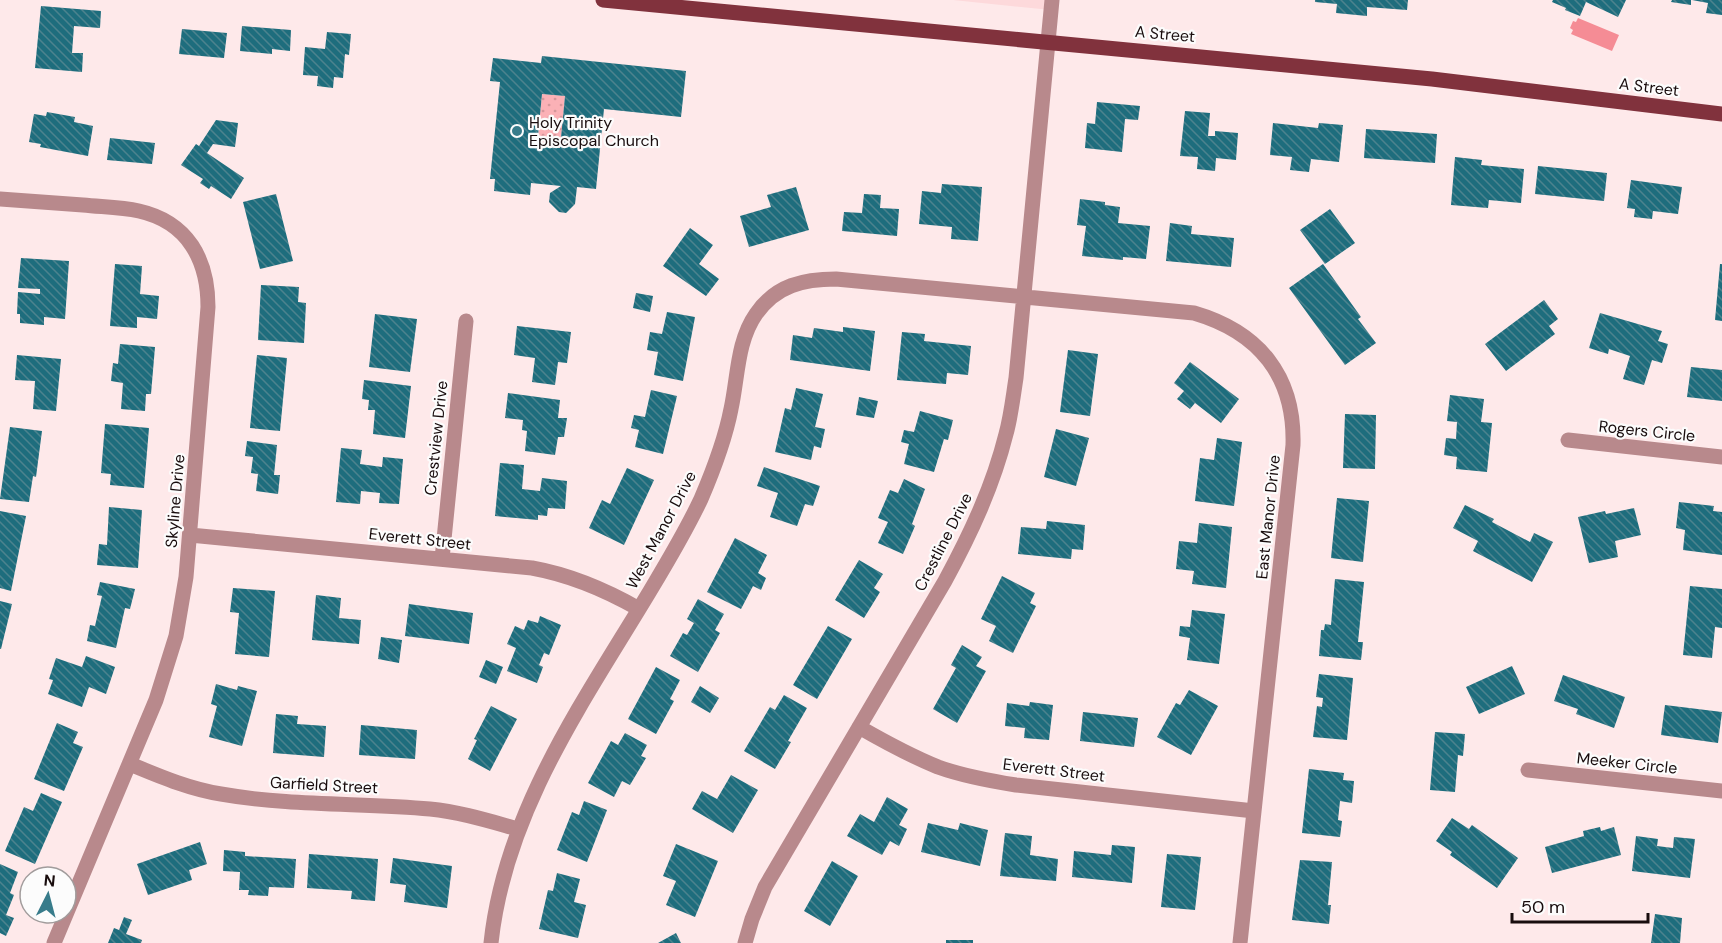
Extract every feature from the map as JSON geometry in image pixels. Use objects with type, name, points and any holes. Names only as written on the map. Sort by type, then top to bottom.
[{"type":"main road","name":"A Street","points":[[603,0],[1455,81],[1722,114]]},
{"type":"street","name":"Crestline Drive","points":[[745,943],[765,887],[945,581],[970,535],[992,481],[1007,432],[1016,378],[1052,0]]},
{"type":"street","name":"Skyline Drive","points":[[0,199],[138,211],[161,219],[174,226],[196,251],[207,283],[208,307],[190,535],[186,577],[176,636],[156,700],[54,943]]},
{"type":"street","name":"West Manor Drive","points":[[491,943],[502,880],[518,829],[548,764],[679,542],[710,478],[731,409],[746,334],[758,312],[769,299],[783,289],[804,281],[826,279],[1024,297]]},
{"type":"street","name":"East Manor Drive","points":[[1024,297],[1194,314],[1216,320],[1236,330],[1254,343],[1269,360],[1281,379],[1291,405],[1294,428],[1293,445],[1240,943]]},
{"type":"street","name":"Crestview Drive","points":[[442,558],[466,321]]},
{"type":"street","name":"Rogers Circle","points":[[1568,440],[1722,457]]},
{"type":"street","name":"Everett Street","points":[[190,535],[532,568],[564,574],[609,592],[639,609]]},
{"type":"street","name":"Everett Street","points":[[859,727],[899,750],[940,767],[977,778],[1016,786],[1254,811]]},
{"type":"street","name":"Garfield Street","points":[[130,764],[174,782],[218,794],[258,799],[431,809],[468,815],[518,829]]},
{"type":"street","name":"Meeker Circle","points":[[1528,770],[1722,791]]},
{"type":"shaded area","points":[[953,0],[1052,0],[1051,10]]},
{"type":"shaded area","points":[[1578,18],[1619,35],[1612,51],[1571,34],[1573,30],[1570,28],[1573,21],[1576,22]]},
{"type":"shaded area","points":[[542,94],[565,96],[560,148],[537,146]]},
{"type":"building","points":[[1315,0],[1408,0],[1407,10],[1367,7],[1367,16],[1336,13],[1337,4],[1315,2]]},
{"type":"building","points":[[1553,0],[1626,0],[1618,17],[1586,2],[1580,16],[1565,10],[1566,8],[1552,2]]},
{"type":"building","points":[[1672,0],[1691,0],[1691,5],[1671,2]]},
{"type":"building","points":[[1692,0],[1722,0],[1722,15],[1706,13],[1708,3]]},
{"type":"building","points":[[41,6],[101,11],[100,28],[74,26],[72,53],[83,53],[82,72],[35,68]]},
{"type":"building","points":[[242,26],[291,30],[290,51],[272,49],[272,54],[240,51]]},
{"type":"building","points":[[182,29],[227,33],[224,58],[179,54]]},
{"type":"building","points":[[327,32],[351,34],[349,55],[345,54],[343,78],[334,77],[333,88],[317,86],[318,76],[303,75],[305,47],[325,49]]},
{"type":"building","name":"Holy Trinity Episcopal Church","points":[[542,56],[686,71],[681,117],[604,109],[596,189],[577,187],[575,204],[566,213],[559,212],[549,202],[550,193],[561,186],[531,183],[530,195],[494,191],[495,179],[490,179],[500,82],[490,81],[493,58],[541,63]],"holes":[[[542,94],[565,96],[560,148],[537,146]]]},
{"type":"building","points":[[1097,102],[1140,106],[1138,120],[1125,119],[1122,152],[1085,148],[1087,123],[1095,124]]},
{"type":"building","points":[[1185,111],[1210,113],[1208,136],[1215,136],[1215,131],[1238,133],[1236,160],[1216,158],[1215,171],[1197,169],[1198,157],[1180,156]]},
{"type":"building","points":[[47,112],[75,117],[74,122],[93,126],[88,156],[40,147],[41,144],[29,142],[34,114],[46,116]]},
{"type":"building","points":[[216,120],[238,123],[235,147],[213,144],[207,153],[244,178],[231,199],[211,186],[209,189],[200,183],[203,179],[181,165],[196,144],[199,146]]},
{"type":"building","points":[[1273,123],[1318,128],[1319,123],[1343,125],[1339,162],[1311,159],[1309,172],[1290,170],[1292,157],[1270,155]]},
{"type":"building","points":[[1366,129],[1437,134],[1435,163],[1364,158]]},
{"type":"building","points":[[110,138],[155,143],[152,164],[107,160]]},
{"type":"building","points":[[1455,157],[1482,160],[1481,165],[1524,169],[1521,203],[1489,200],[1488,208],[1451,205]]},
{"type":"building","points":[[1538,166],[1607,173],[1604,201],[1535,194]]},
{"type":"building","points":[[1631,180],[1682,187],[1678,214],[1653,211],[1652,219],[1634,217],[1635,209],[1627,208]]},
{"type":"building","points":[[942,184],[982,187],[978,241],[951,239],[952,227],[919,224],[922,191],[941,193]]},
{"type":"building","points":[[796,187],[809,230],[749,247],[740,216],[771,207],[767,195]]},
{"type":"building","points":[[276,194],[293,261],[260,269],[243,202]]},
{"type":"building","points":[[864,194],[881,195],[880,208],[899,209],[897,236],[842,231],[844,212],[862,213]]},
{"type":"building","points":[[1080,199],[1105,202],[1105,205],[1120,207],[1118,223],[1150,226],[1146,259],[1123,257],[1123,260],[1082,256],[1086,226],[1077,225]]},
{"type":"building","points":[[1330,209],[1355,243],[1325,264],[1300,230]]},
{"type":"building","points":[[1170,223],[1192,226],[1191,234],[1234,238],[1231,267],[1166,261]]},
{"type":"building","points":[[690,228],[713,245],[699,264],[719,279],[706,296],[663,266]]},
{"type":"building","points":[[21,258],[69,261],[65,319],[44,317],[44,325],[20,323],[20,314],[17,314],[18,292],[40,294],[40,289],[18,288]]},
{"type":"building","points":[[115,264],[142,266],[140,294],[159,296],[157,319],[137,317],[137,328],[110,326]]},
{"type":"building","points":[[1323,264],[1361,317],[1358,319],[1376,343],[1345,365],[1289,288]]},
{"type":"building","points":[[1720,264],[1722,264],[1722,321],[1715,320]]},
{"type":"building","points":[[261,285],[299,287],[298,302],[306,303],[304,343],[258,340]]},
{"type":"building","points":[[636,293],[653,296],[650,312],[633,308]]},
{"type":"building","points":[[1544,300],[1558,319],[1549,326],[1555,334],[1506,371],[1485,344]]},
{"type":"building","points":[[667,312],[695,317],[683,381],[654,375],[658,352],[647,350],[650,332],[662,334]]},
{"type":"building","points":[[1600,313],[1662,331],[1658,341],[1668,344],[1662,363],[1652,360],[1644,385],[1623,379],[1630,356],[1609,349],[1608,354],[1589,348]]},
{"type":"building","points":[[375,314],[417,319],[410,372],[369,367]]},
{"type":"building","points":[[517,326],[571,332],[567,363],[558,362],[555,385],[532,382],[535,358],[514,355]]},
{"type":"building","points":[[843,327],[875,331],[870,371],[790,360],[793,335],[812,338],[814,328],[843,332]]},
{"type":"building","points":[[902,332],[925,334],[924,341],[971,346],[968,375],[947,373],[946,384],[897,380]]},
{"type":"building","points":[[120,344],[155,347],[151,394],[146,394],[145,411],[121,409],[123,383],[111,381],[113,363],[118,364]]},
{"type":"building","points":[[1068,350],[1098,354],[1090,416],[1060,412]]},
{"type":"building","points":[[17,355],[61,359],[56,411],[33,409],[35,381],[15,380]]},
{"type":"building","points":[[257,355],[287,358],[280,431],[250,428]]},
{"type":"building","points":[[1190,362],[1239,399],[1221,423],[1195,403],[1190,409],[1177,399],[1184,391],[1174,383]]},
{"type":"building","points":[[1691,367],[1722,370],[1722,401],[1687,397]]},
{"type":"building","points":[[364,380],[411,386],[405,438],[373,434],[375,410],[368,410],[369,400],[362,399]]},
{"type":"building","points":[[796,388],[823,394],[815,427],[825,429],[821,448],[814,446],[811,460],[775,452],[785,408],[791,410]]},
{"type":"building","points":[[651,390],[677,396],[663,454],[635,447],[639,430],[631,428],[634,415],[645,417]]},
{"type":"building","points":[[508,393],[560,400],[558,418],[567,418],[564,437],[558,437],[555,455],[525,451],[527,431],[522,430],[523,420],[505,418]]},
{"type":"building","points":[[1450,395],[1484,399],[1481,422],[1492,423],[1487,472],[1456,469],[1457,457],[1444,455],[1446,438],[1456,439],[1457,422],[1447,421]]},
{"type":"building","points":[[859,397],[878,401],[874,418],[856,415]]},
{"type":"building","points":[[920,411],[953,420],[948,440],[944,439],[934,472],[904,464],[909,444],[901,442],[904,430],[914,432]]},
{"type":"building","points":[[1345,414],[1376,415],[1375,469],[1343,468]]},
{"type":"building","points":[[105,424],[149,428],[144,488],[110,485],[111,474],[101,473]]},
{"type":"building","points":[[10,427],[42,431],[36,477],[33,476],[29,502],[0,499]]},
{"type":"building","points":[[1056,429],[1089,438],[1076,486],[1044,477]]},
{"type":"building","points":[[1217,438],[1242,442],[1234,506],[1195,501],[1200,458],[1214,460]]},
{"type":"building","points":[[247,441],[277,445],[274,475],[280,475],[278,494],[256,491],[258,474],[251,473],[253,457],[245,456]]},
{"type":"building","points":[[341,448],[362,450],[360,464],[382,467],[383,457],[403,459],[399,504],[379,503],[380,493],[361,491],[360,504],[336,502]]},
{"type":"building","points":[[500,463],[524,465],[522,489],[540,491],[542,478],[567,481],[565,509],[548,508],[547,516],[538,515],[538,520],[495,516]]},
{"type":"building","points":[[764,467],[820,486],[813,506],[805,504],[797,526],[770,517],[778,493],[757,486]]},
{"type":"building","points":[[627,468],[654,480],[624,545],[589,528],[602,500],[610,504]]},
{"type":"building","points":[[904,479],[925,489],[912,524],[915,526],[903,554],[878,543],[888,522],[878,518],[890,490],[898,493]]},
{"type":"building","points":[[1337,498],[1369,501],[1363,562],[1331,558]]},
{"type":"building","points":[[1679,502],[1714,506],[1713,511],[1722,512],[1722,555],[1683,550],[1685,530],[1676,528]]},
{"type":"building","points":[[1465,505],[1494,519],[1492,522],[1530,542],[1534,533],[1553,542],[1532,582],[1473,551],[1478,541],[1453,528]]},
{"type":"building","points":[[109,507],[142,510],[138,568],[97,565],[99,544],[107,545]]},
{"type":"building","points":[[1634,508],[1641,535],[1615,541],[1618,557],[1589,563],[1578,517]]},
{"type":"building","points":[[0,511],[26,516],[11,591],[0,588]]},
{"type":"building","points":[[1047,521],[1085,525],[1083,550],[1072,549],[1071,559],[1018,554],[1021,527],[1046,529]]},
{"type":"building","points":[[1199,523],[1232,527],[1226,588],[1192,584],[1194,571],[1176,569],[1179,541],[1197,543]]},
{"type":"building","points":[[735,538],[767,555],[758,573],[766,578],[761,590],[753,586],[741,609],[707,592]]},
{"type":"building","points":[[859,560],[883,574],[874,588],[880,592],[864,618],[835,600]]},
{"type":"building","points":[[1002,576],[1035,593],[1030,603],[1036,606],[1013,653],[989,641],[996,626],[981,619]]},
{"type":"building","points":[[1335,579],[1364,582],[1358,642],[1363,642],[1361,660],[1319,656],[1321,630],[1324,630],[1325,624],[1331,625]]},
{"type":"building","points":[[100,582],[135,589],[130,609],[125,608],[116,648],[87,641],[90,625],[95,626],[102,596],[97,595]]},
{"type":"building","points":[[1690,586],[1722,589],[1722,628],[1715,627],[1712,658],[1683,655]]},
{"type":"building","points":[[233,588],[275,591],[269,657],[235,654],[239,613],[230,612]]},
{"type":"building","points":[[316,595],[341,598],[339,618],[361,620],[359,644],[312,640]]},
{"type":"building","points":[[698,599],[724,614],[715,630],[720,633],[698,672],[670,656],[683,633],[687,635],[694,623],[687,619]]},
{"type":"building","points":[[0,601],[12,604],[1,649],[0,649]]},
{"type":"building","points":[[409,604],[473,613],[469,644],[405,636]]},
{"type":"building","points":[[1192,610],[1225,614],[1219,664],[1187,660],[1190,638],[1179,636],[1180,626],[1190,627]]},
{"type":"building","points":[[540,616],[561,625],[549,655],[544,653],[539,665],[543,667],[537,683],[507,671],[516,648],[507,644],[515,626],[524,630],[528,620],[538,623]]},
{"type":"building","points":[[828,626],[852,639],[817,699],[793,685]]},
{"type":"building","points":[[381,637],[402,640],[399,663],[378,659]]},
{"type":"building","points":[[962,645],[982,657],[976,666],[986,671],[957,723],[933,709],[956,668],[951,665]]},
{"type":"building","points":[[86,656],[115,667],[106,694],[89,687],[82,707],[48,694],[53,680],[49,679],[56,658],[82,667]]},
{"type":"building","points":[[486,660],[503,667],[496,684],[479,677]]},
{"type":"building","points":[[1512,666],[1525,694],[1479,714],[1466,687]]},
{"type":"building","points":[[656,667],[680,680],[670,699],[674,701],[656,734],[628,719]]},
{"type":"building","points":[[1319,674],[1353,678],[1347,740],[1313,737],[1317,706],[1322,707],[1323,698],[1316,697]]},
{"type":"building","points":[[1563,675],[1625,697],[1614,728],[1576,714],[1578,709],[1554,701]]},
{"type":"building","points":[[216,684],[237,690],[238,686],[257,691],[242,746],[209,737],[217,706],[211,704]]},
{"type":"building","points":[[700,686],[719,698],[710,713],[691,702]]},
{"type":"building","points":[[1189,690],[1218,706],[1191,755],[1157,737],[1176,703],[1180,705]]},
{"type":"building","points":[[784,695],[807,708],[775,769],[744,751],[770,707],[775,710]]},
{"type":"building","points":[[1030,702],[1053,705],[1049,740],[1024,738],[1025,728],[1005,726],[1007,703],[1029,706]]},
{"type":"building","points":[[1665,705],[1722,712],[1718,743],[1661,735]]},
{"type":"building","points":[[491,706],[517,719],[490,771],[468,759],[477,740],[474,739]]},
{"type":"building","points":[[1083,712],[1138,718],[1134,747],[1080,741]]},
{"type":"building","points":[[276,714],[298,716],[297,724],[326,726],[324,757],[273,753]]},
{"type":"building","points":[[57,723],[78,732],[73,743],[83,747],[64,791],[34,779]]},
{"type":"building","points":[[361,725],[417,730],[415,759],[359,755]]},
{"type":"building","points":[[1435,732],[1465,734],[1463,756],[1458,755],[1455,792],[1430,790]]},
{"type":"building","points":[[625,733],[647,745],[641,756],[646,758],[630,785],[622,781],[614,797],[588,783],[611,741],[618,745]]},
{"type":"building","points":[[1309,769],[1344,773],[1343,780],[1354,781],[1352,803],[1340,801],[1338,820],[1342,821],[1340,837],[1302,833]]},
{"type":"building","points":[[731,775],[758,790],[733,833],[692,809],[702,791],[717,799]]},
{"type":"building","points":[[41,793],[62,802],[35,864],[5,851],[24,807],[33,811]]},
{"type":"building","points":[[887,797],[908,809],[899,825],[907,829],[899,846],[890,841],[882,855],[847,836],[860,814],[874,822]]},
{"type":"building","points":[[584,801],[607,810],[587,862],[557,850],[572,812],[579,815]]},
{"type":"building","points":[[1452,818],[1469,829],[1472,825],[1518,858],[1497,888],[1450,855],[1452,852],[1436,841]]},
{"type":"building","points":[[928,823],[958,830],[960,823],[988,830],[980,866],[921,852]]},
{"type":"building","points":[[1600,827],[1601,831],[1614,827],[1621,855],[1552,873],[1545,847],[1584,836],[1583,831]]},
{"type":"building","points":[[1005,833],[1032,836],[1030,855],[1058,859],[1056,881],[1000,876]]},
{"type":"building","points":[[1636,836],[1658,839],[1657,846],[1673,848],[1674,837],[1695,839],[1690,878],[1632,871]]},
{"type":"building","points":[[200,842],[207,864],[189,870],[192,880],[148,895],[137,864]]},
{"type":"building","points":[[676,844],[718,861],[695,917],[666,905],[676,881],[663,876]]},
{"type":"building","points":[[1112,845],[1135,847],[1132,883],[1072,877],[1074,851],[1111,855]]},
{"type":"building","points":[[224,850],[245,852],[245,856],[296,859],[294,888],[269,887],[268,896],[248,895],[249,890],[239,890],[240,872],[223,871]]},
{"type":"building","points":[[309,854],[378,859],[375,901],[351,899],[352,891],[307,888]]},
{"type":"building","points":[[1167,854],[1201,857],[1195,910],[1161,907]]},
{"type":"building","points":[[393,858],[452,866],[447,908],[404,902],[406,885],[390,883]]},
{"type":"building","points":[[1300,860],[1332,862],[1328,905],[1331,905],[1329,924],[1292,920]]},
{"type":"building","points":[[832,861],[858,876],[830,926],[804,911]]},
{"type":"building","points":[[0,864],[18,872],[10,893],[14,895],[6,915],[14,918],[6,936],[0,933]]},
{"type":"building","points":[[557,873],[580,879],[574,902],[586,905],[578,938],[539,929],[548,890],[553,891]]},
{"type":"building","points":[[1655,914],[1682,918],[1680,943],[1651,943]]},
{"type":"building","points":[[124,917],[132,920],[126,934],[142,940],[141,943],[108,943],[114,928],[119,930]]},
{"type":"building","points":[[676,933],[681,943],[658,943]]},
{"type":"building","points":[[946,940],[973,940],[973,943],[946,943]]},
{"type":"place","name":"Holy Trinity Episcopal Church","points":[[517,131]]}]
